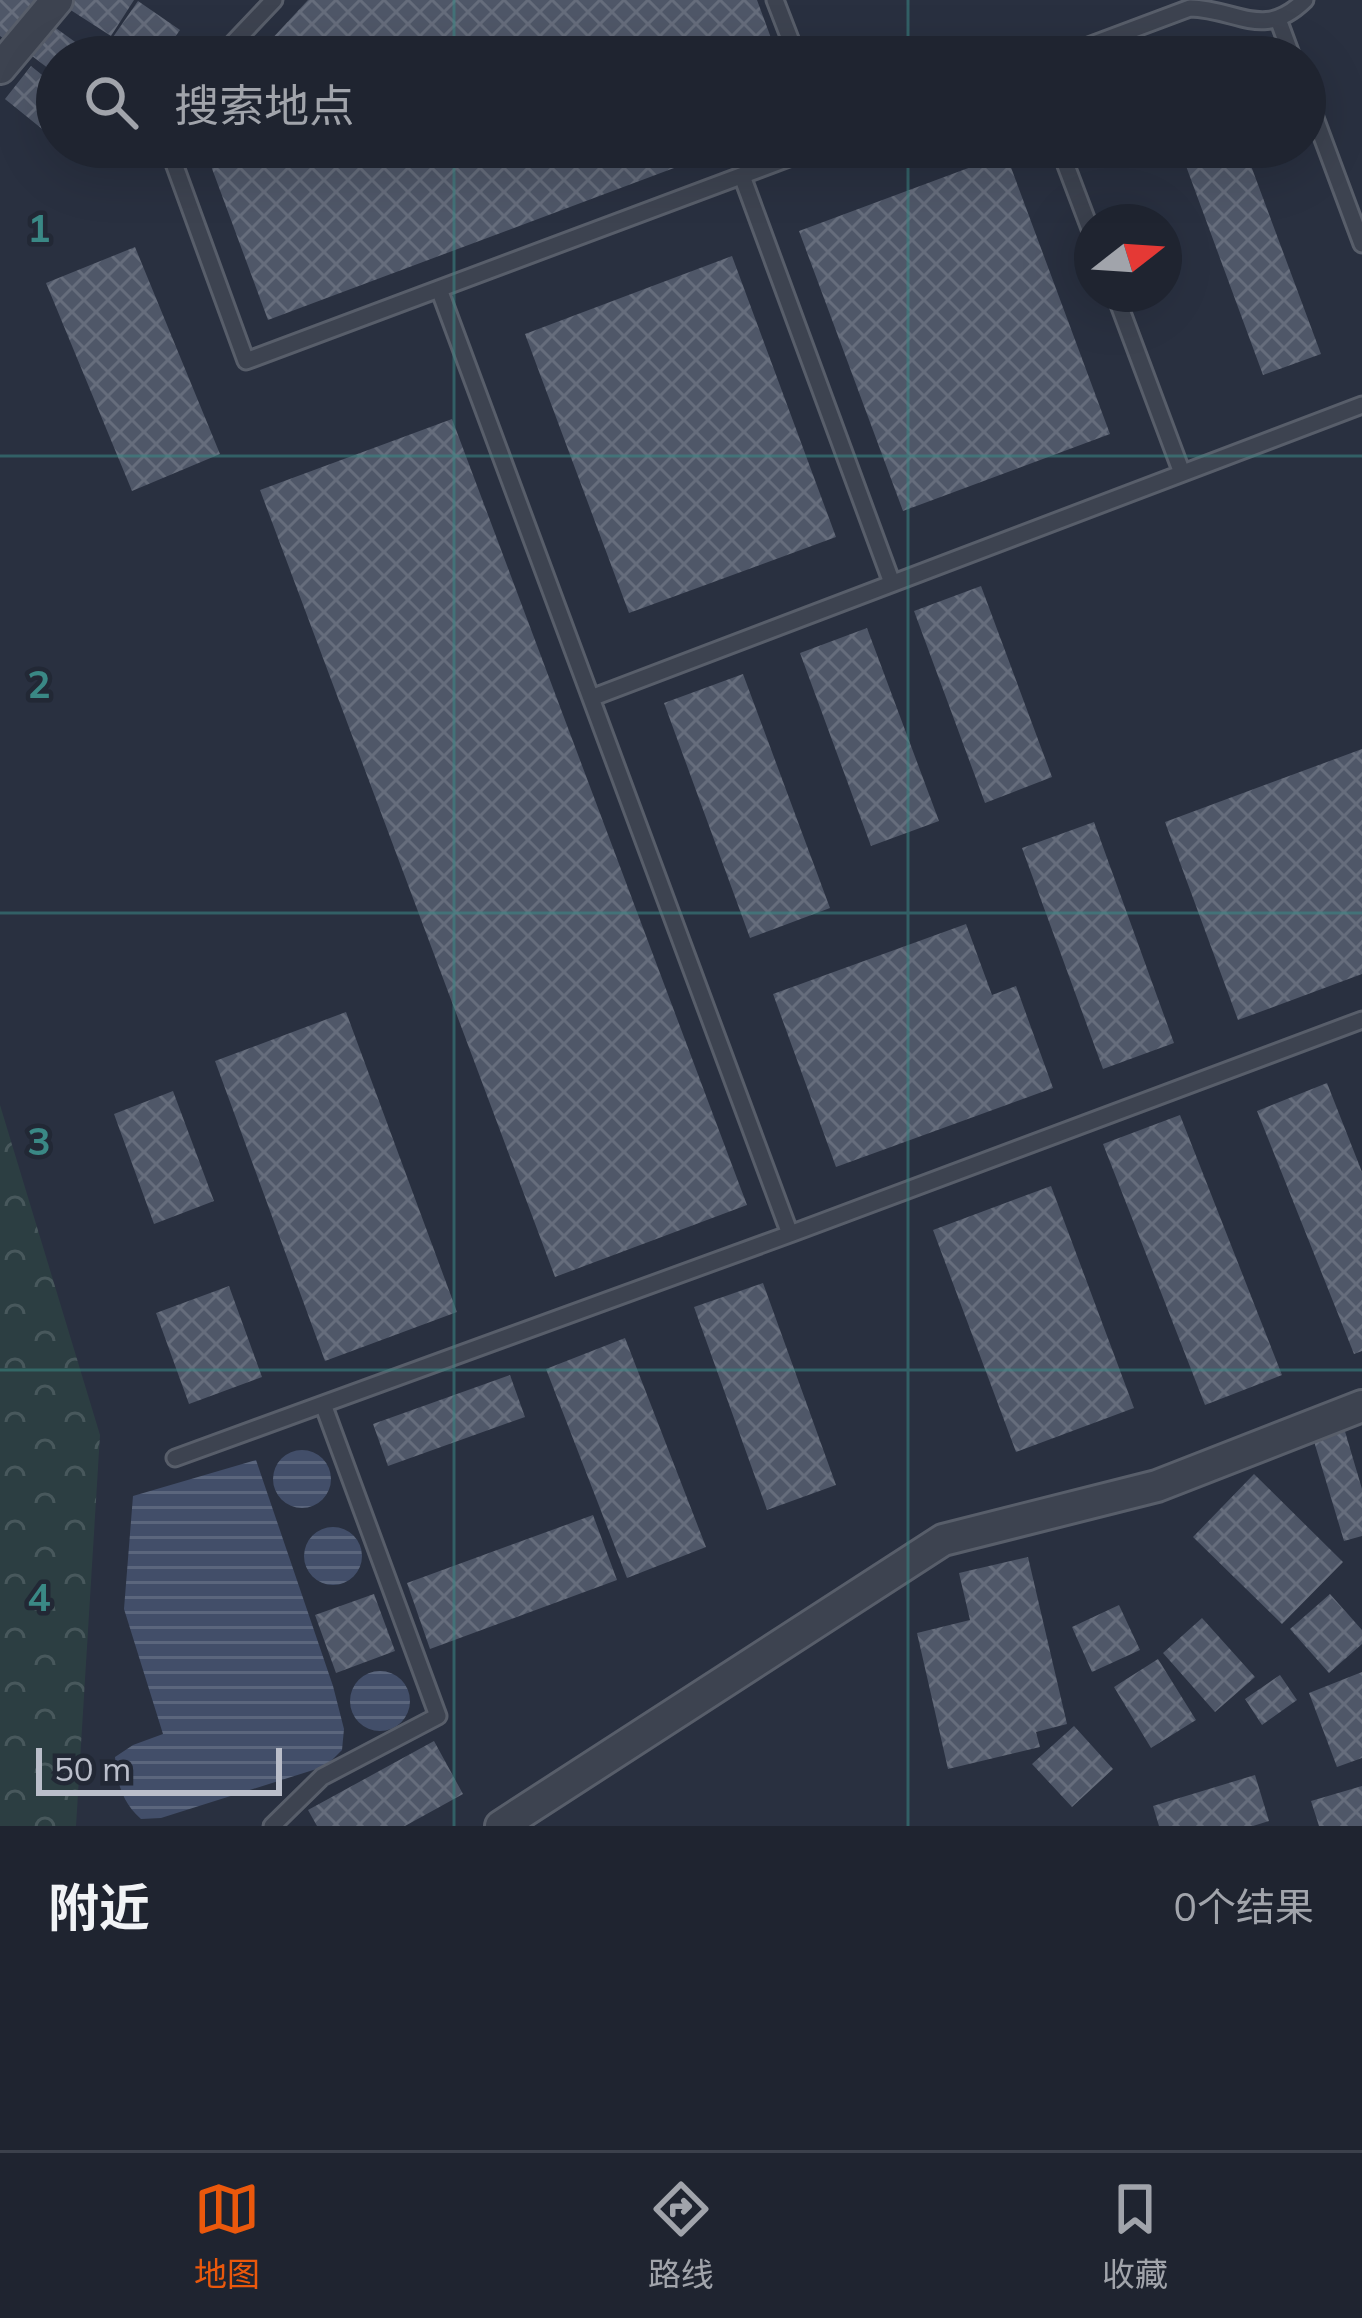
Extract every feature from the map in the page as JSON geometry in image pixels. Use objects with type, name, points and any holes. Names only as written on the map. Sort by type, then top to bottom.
[{"type":"street","points":[[0,68],[57,0]]},
{"type":"street","points":[[501,1826],[943,1540],[1157,1486],[1362,1406]]},
{"type":"lane","points":[[240,36],[274,0]]},
{"type":"lane","points":[[775,0],[788,36]]},
{"type":"lane","points":[[1112,36],[1194,4],[1268,22],[1289,15],[1305,0]]},
{"type":"lane","points":[[1278,20],[1284,36]]},
{"type":"lane","points":[[1326,147],[1362,244]]},
{"type":"lane","points":[[176,168],[246,362],[763,168]]},
{"type":"lane","points":[[1067,168],[1081,204]]},
{"type":"lane","points":[[742,176],[892,583]]},
{"type":"lane","points":[[439,289],[790,1234]]},
{"type":"lane","points":[[1122,312],[1182,473]]},
{"type":"lane","points":[[591,698],[1362,405]]},
{"type":"lane","points":[[175,1458],[1362,1020]]},
{"type":"lane","points":[[272,1826],[322,1777],[438,1716],[323,1404]]},
{"type":"green space","points":[[0,1105],[100,1435],[76,1826],[0,1826]]},
{"type":"water","points":[[302,1450],[323,1458],[331,1479],[323,1500],[302,1508],[281,1500],[273,1479],[281,1458]]},
{"type":"water","points":[[256,1460],[333,1686],[344,1729],[342,1750],[326,1766],[161,1818],[141,1819],[121,1791],[115,1757],[163,1734],[124,1609],[133,1496]]},
{"type":"water","points":[[333,1527],[354,1535],[362,1556],[354,1577],[333,1585],[312,1577],[304,1556],[312,1535]]},
{"type":"water","points":[[380,1671],[402,1679],[410,1701],[402,1723],[380,1731],[358,1723],[350,1701],[358,1679]]},
{"type":"building","points":[[0,0],[40,0],[7,41],[0,36]]},
{"type":"building","points":[[75,0],[134,0],[111,36],[69,9]]},
{"type":"building","points":[[308,0],[757,0],[770,36],[275,36]]},
{"type":"building","points":[[138,1],[180,30],[176,36],[114,36]]},
{"type":"building","points":[[53,26],[67,36],[46,36]]},
{"type":"building","points":[[31,66],[36,70],[36,124],[5,99]]},
{"type":"building","points":[[212,168],[674,168],[268,320]]},
{"type":"building","points":[[968,168],[1011,168],[1110,434],[903,511],[799,231]]},
{"type":"building","points":[[1187,168],[1252,168],[1321,354],[1263,375]]},
{"type":"building","points":[[135,247],[220,454],[132,491],[46,283]]},
{"type":"building","points":[[732,256],[836,537],[629,613],[525,334]]},
{"type":"building","points":[[452,419],[747,1205],[555,1277],[260,490]]},
{"type":"building","points":[[981,586],[1052,777],[985,803],[914,611]]},
{"type":"building","points":[[867,628],[939,821],[871,846],[800,653]]},
{"type":"building","points":[[743,674],[830,908],[750,938],[664,703]]},
{"type":"building","points":[[1362,749],[1362,974],[1238,1020],[1165,822]]},
{"type":"building","points":[[1094,822],[1174,1043],[1103,1069],[1022,848]]},
{"type":"building","points":[[966,924],[992,995],[1016,986],[1053,1088],[836,1167],[773,994]]},
{"type":"building","points":[[346,1012],[457,1312],[325,1361],[215,1061]]},
{"type":"building","points":[[1327,1083],[1362,1172],[1362,1351],[1354,1354],[1257,1111]]},
{"type":"building","points":[[173,1091],[214,1201],[154,1224],[114,1114]]},
{"type":"building","points":[[1180,1115],[1282,1375],[1205,1405],[1103,1144]]},
{"type":"building","points":[[1051,1186],[1134,1408],[1016,1452],[933,1230]]},
{"type":"building","points":[[763,1283],[836,1485],[767,1510],[694,1307]]},
{"type":"building","points":[[229,1286],[262,1377],[189,1404],[156,1313]]},
{"type":"building","points":[[625,1338],[706,1547],[627,1578],[546,1369]]},
{"type":"building","points":[[510,1375],[525,1417],[388,1466],[373,1424]]},
{"type":"building","points":[[1344,1428],[1362,1489],[1362,1536],[1344,1541],[1313,1438]]},
{"type":"building","points":[[1254,1474],[1343,1562],[1282,1624],[1193,1537]]},
{"type":"building","points":[[593,1515],[617,1580],[430,1649],[407,1583]]},
{"type":"building","points":[[1028,1557],[1067,1724],[1036,1732],[1040,1747],[948,1769],[917,1633],[970,1620],[959,1573]]},
{"type":"building","points":[[374,1594],[395,1651],[336,1673],[315,1615]]},
{"type":"building","points":[[1330,1594],[1362,1630],[1362,1644],[1329,1673],[1290,1629]]},
{"type":"building","points":[[1119,1605],[1140,1650],[1092,1672],[1072,1627]]},
{"type":"building","points":[[1202,1618],[1255,1677],[1215,1712],[1163,1653]]},
{"type":"building","points":[[1158,1659],[1196,1720],[1151,1748],[1114,1687]]},
{"type":"building","points":[[1362,1672],[1362,1758],[1337,1767],[1309,1693]]},
{"type":"building","points":[[1280,1675],[1297,1700],[1262,1725],[1245,1699]]},
{"type":"building","points":[[1074,1726],[1113,1769],[1072,1807],[1032,1764]]},
{"type":"building","points":[[434,1741],[463,1794],[405,1826],[317,1826],[308,1810]]},
{"type":"building","points":[[1255,1775],[1269,1821],[1253,1826],[1159,1826],[1153,1806]]},
{"type":"building","points":[[1362,1786],[1362,1826],[1319,1826],[1311,1801]]}]
